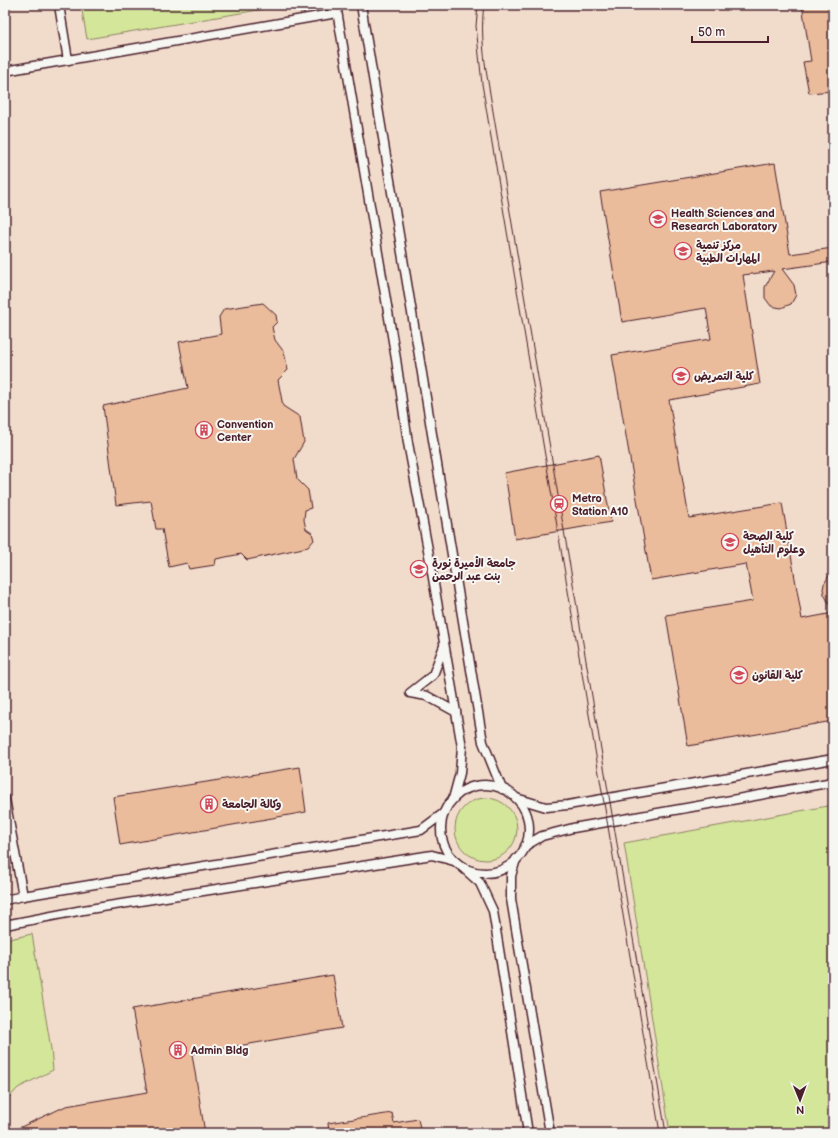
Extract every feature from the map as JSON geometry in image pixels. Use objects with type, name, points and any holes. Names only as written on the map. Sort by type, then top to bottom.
[{"type":"street","points":[[59,5],[68,60]]},
{"type":"street","points":[[361,5],[483,742],[502,789]]},
{"type":"street","points":[[5,71],[337,9],[393,343],[408,442],[462,747],[460,773],[453,798],[444,813],[441,825],[442,838],[446,850],[454,861],[480,883],[493,911],[528,1133]]},
{"type":"street","points":[[445,645],[433,675],[410,693],[427,696],[456,712]]},
{"type":"street","points":[[453,798],[476,786],[489,786],[502,789],[516,798],[546,807],[568,805],[833,759]]},
{"type":"street","points":[[525,846],[542,836],[573,828],[833,782]]},
{"type":"street","points":[[516,798],[524,808],[528,821],[528,834],[525,846],[516,859],[511,876],[511,899],[550,1133]]},
{"type":"street","points":[[5,799],[23,896]]},
{"type":"street","points":[[5,900],[420,830],[444,813]]},
{"type":"street","points":[[5,925],[83,910],[432,855],[454,861]]},
{"type":"street","points":[[461,866],[475,872],[490,872],[504,868],[516,859]]},
{"type":"shaded area","name":"جامعة الأميرة نورة بنت عبد الرحمن","points":[[5,5],[833,5],[833,1133],[5,1133]]},
{"type":"green space","points":[[81,5],[288,5],[87,39]]},
{"type":"green space","points":[[486,798],[498,800],[508,807],[515,817],[517,829],[515,841],[508,851],[498,858],[486,860],[474,858],[464,851],[457,841],[455,829],[457,817],[464,807],[474,800]]},
{"type":"green space","points":[[833,805],[833,1133],[670,1133],[624,843]]},
{"type":"green space","points":[[32,934],[51,1049],[53,1070],[18,1088],[5,1102],[5,940]]},
{"type":"building","points":[[802,5],[833,5],[833,91],[809,93],[803,62],[811,61]]},
{"type":"building","points":[[775,163],[790,254],[833,248],[833,262],[782,269],[794,285],[796,295],[791,304],[781,308],[771,306],[765,298],[765,287],[774,271],[743,275],[760,384],[669,400],[689,518],[782,503],[802,619],[833,613],[833,721],[688,746],[666,615],[753,601],[746,564],[651,580],[612,355],[711,339],[706,308],[622,322],[600,192]]},
{"type":"building","name":"Convention Center","points":[[263,303],[276,315],[277,322],[272,327],[275,340],[284,352],[288,370],[278,380],[283,406],[300,417],[304,442],[294,459],[297,479],[308,490],[311,508],[305,510],[304,520],[306,529],[312,533],[314,540],[308,547],[247,560],[241,554],[216,559],[215,565],[189,569],[187,563],[169,567],[162,529],[156,529],[151,501],[116,505],[103,406],[188,388],[179,342],[221,334],[219,317],[224,309]]},
{"type":"building","name":"Metro Station A10","points":[[599,455],[611,522],[515,539],[504,473]]},
{"type":"building","points":[[833,569],[833,611],[823,589],[824,584]]},
{"type":"building","name":"وكالة الجامعة","points":[[300,767],[306,812],[120,845],[113,797]]},
{"type":"building","name":"Admin Bldg","points":[[333,975],[342,1028],[192,1054],[205,1133],[8,1133],[66,1106],[147,1092],[132,1009]]},
{"type":"building","points":[[392,1113],[394,1123],[418,1119],[421,1133],[329,1133],[328,1123]]},
{"type":"tram line","points":[[478,5],[476,26],[482,84],[660,1133]]},
{"type":"tram line","points":[[484,5],[483,37],[486,70],[666,1133]]},
{"type":"place","name":"Health Sciences and Research Laboratory","points":[[658,219]]},
{"type":"place","name":"مركز تنمية المهارات الطبية","points":[[683,251]]},
{"type":"place","name":"كلية التمريض","points":[[681,376]]},
{"type":"place","name":"Convention Center","points":[[204,430]]},
{"type":"place","name":"Metro Station A10","points":[[559,504]]},
{"type":"place","name":"كلية الصحة وعلوم التأهيل","points":[[730,542]]},
{"type":"place","name":"جامعة الأميرة نورة بنت عبد الرحمن","points":[[419,569]]},
{"type":"place","name":"كلية القانون","points":[[739,675]]},
{"type":"place","name":"وكالة الجامعة","points":[[209,804]]},
{"type":"place","name":"Admin Bldg","points":[[178,1050]]}]
